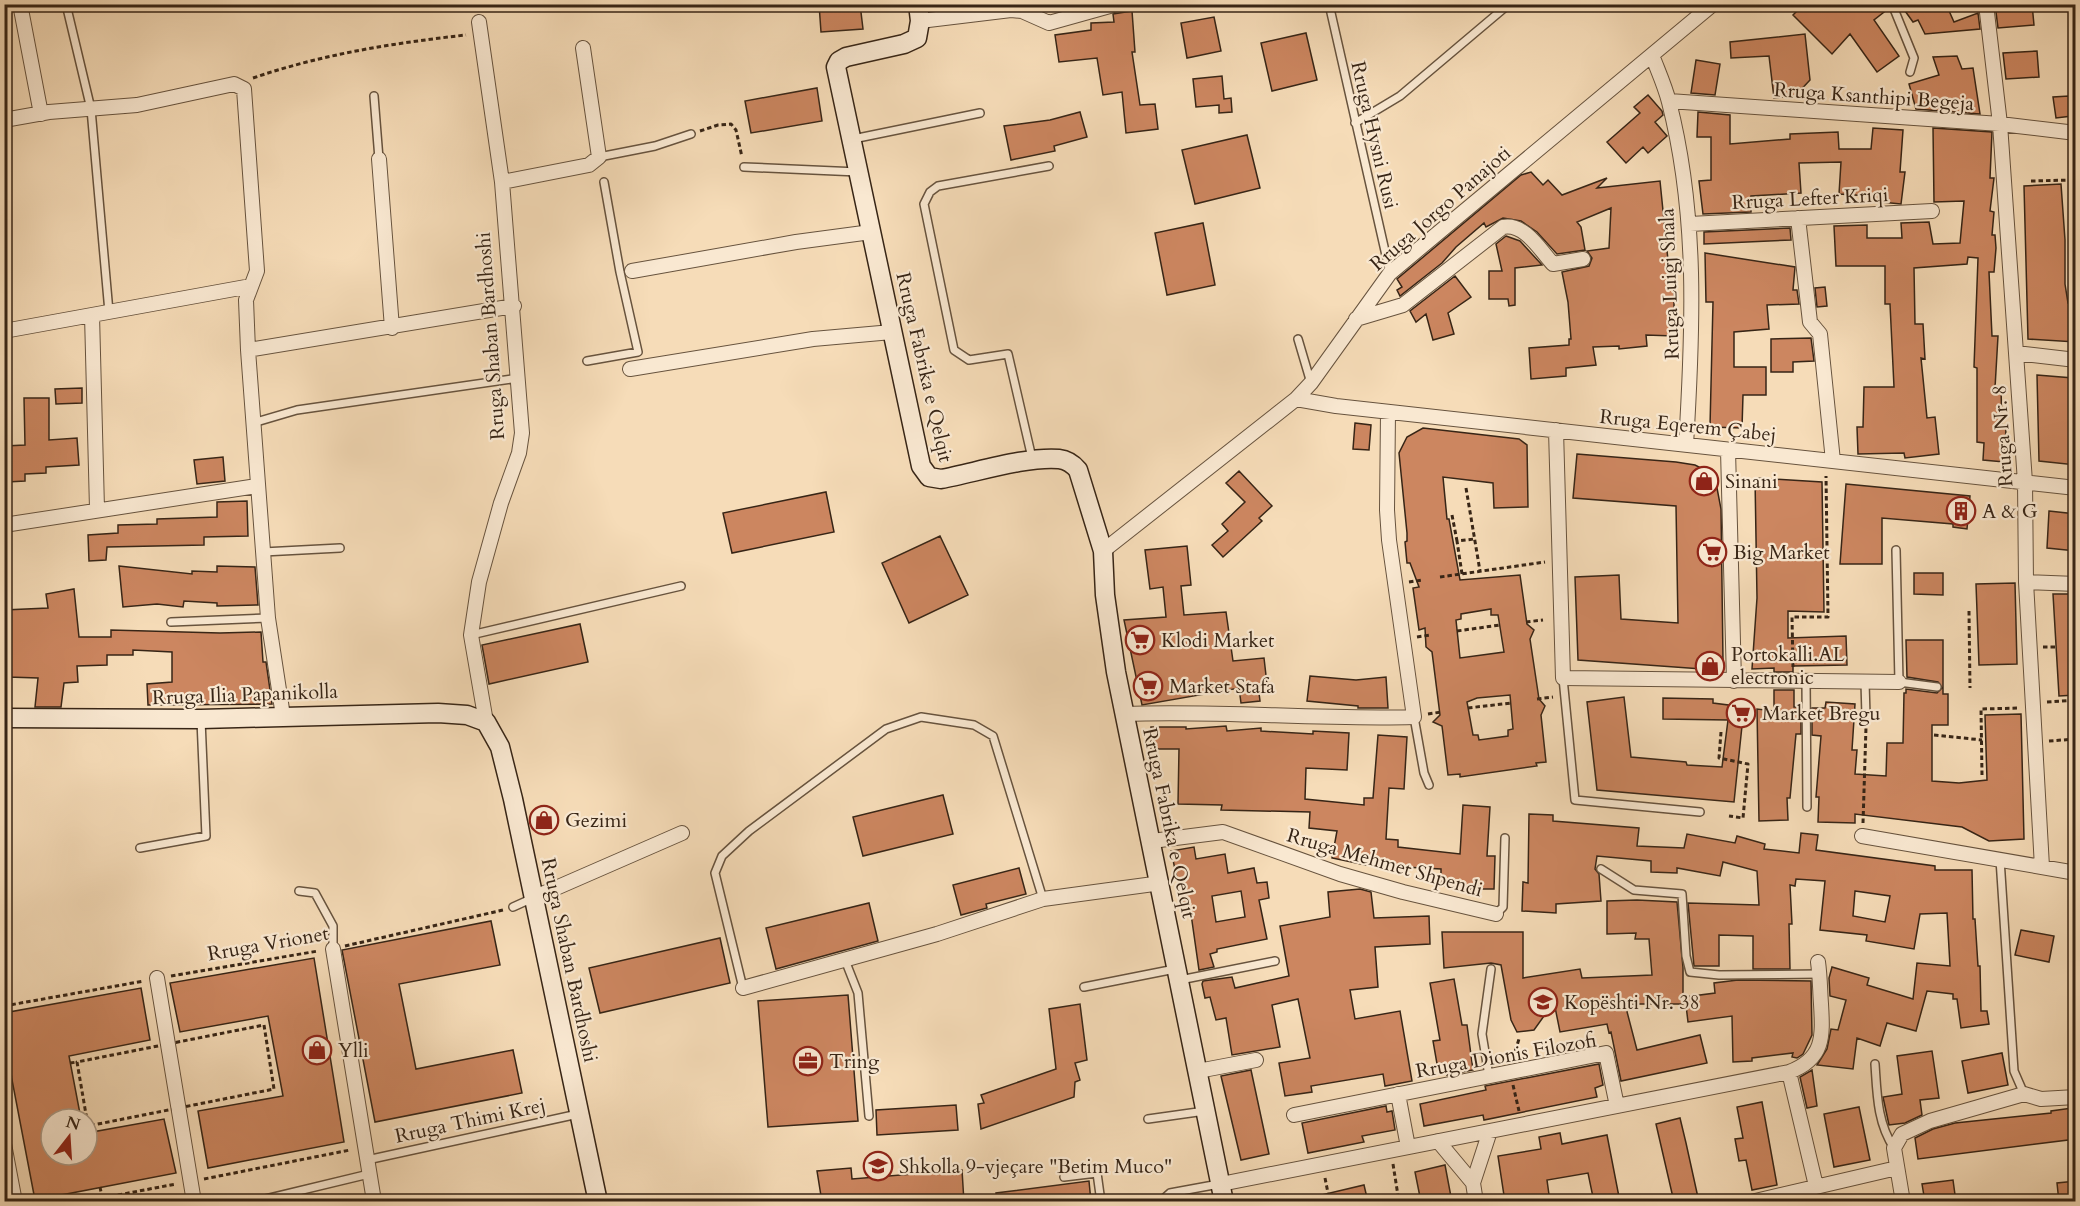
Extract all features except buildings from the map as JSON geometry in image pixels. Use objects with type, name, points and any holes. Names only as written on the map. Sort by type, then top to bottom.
[{"type":"street","points":[[20,4],[41,114]]},
{"type":"street","points":[[919,13],[1011,10],[1022,11],[1049,23],[1117,4]]},
{"type":"street","name":"Rruga Jorgo Panajoti","points":[[1103,551],[1296,399],[1311,383],[1390,273],[1713,4]]},
{"type":"street","name":"Rruga Nr. 8","points":[[1986,4],[2000,124],[2025,482],[2026,582],[2042,867]]},
{"type":"street","name":"Rruga Fabrika e Qelqit","points":[[919,13],[917,38],[911,42],[838,61],[836,73],[924,472],[929,477],[941,479],[1033,461],[1059,459],[1071,462],[1078,471],[1103,551],[1108,623],[1124,714],[1161,883],[1223,1193]]},
{"type":"street","name":"Rruga Shaban Bardhoshi","points":[[479,28],[501,182],[514,306],[522,433],[519,453],[501,503],[480,582],[471,635],[486,722],[500,747],[598,1202]]},
{"type":"street","points":[[501,182],[589,165],[599,157],[583,48]]},
{"type":"street","name":"Rruga Luigj Shala","points":[[1652,55],[1669,101],[1690,224],[1693,304],[1686,445]]},
{"type":"street","points":[[4,120],[41,114],[137,105],[234,84],[244,89],[257,271],[246,300],[248,350],[268,618],[283,716]]},
{"type":"street","name":"Rruga Ksanthipi Begeja","points":[[1669,101],[2000,124],[2076,133]]},
{"type":"street","points":[[379,159],[392,328]]},
{"type":"street","name":"Rruga Lefter Kriqi","points":[[1690,224],[1932,211]]},
{"type":"street","points":[[1798,218],[1810,322],[1820,334],[1833,461]]},
{"type":"street","points":[[1356,319],[1403,305],[1503,227],[1511,226],[1521,229],[1553,264],[1584,259]]},
{"type":"street","points":[[626,272],[796,242],[871,232]]},
{"type":"street","points":[[4,331],[251,286]]},
{"type":"street","points":[[248,350],[514,306]]},
{"type":"street","points":[[92,315],[97,509]]},
{"type":"street","points":[[630,369],[813,339],[892,332]]},
{"type":"street","points":[[2016,353],[2076,360]]},
{"type":"street","name":"Rruga Eqerem Çabej","points":[[1296,399],[1388,412],[2076,488]]},
{"type":"street","points":[[1124,714],[1172,712],[1354,719],[1414,717],[1386,510],[1388,412]]},
{"type":"street","points":[[1556,430],[1563,678],[1899,682]]},
{"type":"street","points":[[1728,450],[1734,681]]},
{"type":"street","points":[[4,525],[257,486]]},
{"type":"street","points":[[2026,582],[2076,584]]},
{"type":"street","name":"Rruga Ilia Papanikolla","points":[[4,718],[201,719],[438,713],[467,715],[486,722]]},
{"type":"street","name":"Rruga Mehmet Shpendi","points":[[1152,841],[1223,832],[1349,876],[1403,892],[1496,914]]},
{"type":"street","points":[[533,898],[682,833]]},
{"type":"street","points":[[1862,836],[2076,873]]},
{"type":"street","points":[[742,988],[845,960],[1043,899],[1161,883]]},
{"type":"street","points":[[333,949],[374,1201]]},
{"type":"street","points":[[1223,1193],[1408,1147],[1789,1072],[1804,1066],[1818,1049],[1823,1037],[1819,968]]},
{"type":"street","points":[[157,978],[175,1043],[179,1108],[195,1202]]},
{"type":"street","name":"Rruga Dionis Filozofi","points":[[1294,1115],[1606,1053],[1617,1106]]},
{"type":"street","points":[[1198,1071],[1257,1060]]},
{"type":"street","points":[[1789,1072],[1816,1186]]},
{"type":"street","name":"Rruga Dionis Filozofi","points":[[1398,1094],[1408,1147]]},
{"type":"street","points":[[1903,1202],[1894,1148],[1902,1134],[1930,1121],[2024,1094],[2041,1099],[2076,1097]]},
{"type":"street","points":[[1476,1202],[1473,1183],[1490,1131]]},
{"type":"street","points":[[1438,1141],[1473,1183]]},
{"type":"street","points":[[4,1144],[15,1202]]},
{"type":"street","points":[[1751,1202],[1897,1168]]},
{"type":"lane","points":[[66,4],[91,109],[109,312]]},
{"type":"lane","name":"Rruga Hysni Rusi","points":[[1329,4],[1390,273]]},
{"type":"lane","points":[[1355,123],[1400,96],[1509,4]]},
{"type":"lane","points":[[1892,4],[1914,58],[1910,72]]},
{"type":"lane","points":[[374,96],[379,159]]},
{"type":"lane","points":[[851,140],[980,113]]},
{"type":"lane","points":[[599,157],[655,146],[691,134]]},
{"type":"lane","points":[[1033,461],[1008,354],[969,360],[954,350],[924,204],[930,192],[938,186],[1048,166]]},
{"type":"lane","points":[[744,167],[858,172]]},
{"type":"lane","points":[[604,182],[626,272],[638,352]]},
{"type":"lane","points":[[1298,339],[1311,383]]},
{"type":"lane","points":[[587,362],[638,352],[648,353]]},
{"type":"lane","points":[[253,423],[297,410],[519,377]]},
{"type":"lane","points":[[263,552],[340,548]]},
{"type":"lane","points":[[1896,550],[1899,682],[1937,687]]},
{"type":"lane","points":[[471,635],[681,586]]},
{"type":"lane","points":[[171,622],[268,618]]},
{"type":"lane","points":[[1563,678],[1575,800],[1700,812]]},
{"type":"lane","points":[[1799,681],[1808,807]]},
{"type":"lane","points":[[1865,682],[1866,716]]},
{"type":"lane","points":[[742,988],[715,873],[722,856],[749,831],[886,729],[921,717],[974,725],[993,736],[1043,899]]},
{"type":"lane","points":[[1414,717],[1424,773],[1429,785]]},
{"type":"lane","points":[[140,848],[206,836],[201,719]]},
{"type":"lane","name":"Rruga Mehmet Shpendi","points":[[1496,914],[1503,907],[1504,838]]},
{"type":"lane","points":[[2000,859],[2014,1071],[2024,1094]]},
{"type":"lane","points":[[1601,869],[1634,890],[1682,894],[1686,956],[1690,972],[1719,975],[1819,968]]},
{"type":"lane","points":[[299,891],[315,893],[333,926],[333,949]]},
{"type":"lane","points":[[513,907],[533,898]]},
{"type":"lane","points":[[845,960],[858,993],[868,1116]]},
{"type":"lane","points":[[1084,987],[1275,961]]},
{"type":"lane","points":[[1489,1076],[1482,1034],[1491,969]]},
{"type":"lane","points":[[1875,1064],[1878,1105],[1885,1135],[1894,1148]]},
{"type":"lane","points":[[1148,1119],[1206,1110]]},
{"type":"lane","name":"Rruga Thimi Krej","points":[[366,1154],[580,1113]]},
{"type":"lane","points":[[1064,1177],[1097,1173],[1101,1202]]},
{"type":"lane","points":[[253,1202],[369,1174]]},
{"type":"lane","points":[[1160,1202],[1170,1193],[1223,1193]]},
{"type":"path","points":[[234,84],[279,69],[341,53],[479,28]]},
{"type":"path","points":[[691,134],[718,125],[732,124],[736,130],[744,167]]},
{"type":"path","points":[[2031,181],[2071,180],[2071,208]]},
{"type":"path","points":[[2068,296],[2075,296]]},
{"type":"path","points":[[1799,681],[1790,617],[1828,617],[1826,476]]},
{"type":"path","points":[[1466,488],[1480,571]]},
{"type":"path","points":[[1452,514],[1462,574]]},
{"type":"path","points":[[1457,541],[1474,539]]},
{"type":"path","points":[[1440,577],[1560,561]]},
{"type":"path","points":[[1411,582],[1422,580]]},
{"type":"path","points":[[1969,611],[1970,688]]},
{"type":"path","points":[[1526,622],[1543,620]]},
{"type":"path","points":[[1457,631],[1500,625]]},
{"type":"path","points":[[1537,699],[1565,696]]},
{"type":"path","points":[[1982,775],[1981,710],[2076,700]]},
{"type":"path","points":[[1468,708],[1511,703]]},
{"type":"path","points":[[1862,836],[1866,716]]},
{"type":"path","points":[[1720,732],[1719,758],[1748,764],[1743,818],[1729,816]]},
{"type":"path","points":[[1934,735],[1982,740]]},
{"type":"path","points":[[2035,742],[2076,739]]},
{"type":"path","name":"Rruga Vrionet","points":[[4,1006],[333,949],[513,907]]},
{"type":"path","points":[[70,1064],[264,1025],[274,1089],[194,1104]]},
{"type":"path","points":[[1514,1054],[1519,1039]]},
{"type":"path","points":[[77,1062],[85,1107]]},
{"type":"path","points":[[1511,1072],[1521,1125]]},
{"type":"path","points":[[4,1077],[12,1075]]},
{"type":"path","points":[[99,1124],[179,1108]]},
{"type":"path","points":[[1390,1151],[1399,1202]]},
{"type":"path","points":[[212,1177],[366,1154]]},
{"type":"path","points":[[81,1202],[191,1181]]},
{"type":"path","points":[[100,1187],[102,1197]]},
{"type":"place","name":"Sinani","points":[[1704,481]]},
{"type":"place","name":"A & G","points":[[1961,511]]},
{"type":"place","name":"Big Market","points":[[1712,552]]},
{"type":"place","name":"Klodi Market","points":[[1140,640]]},
{"type":"place","name":"Portokalli.AL electronic","points":[[1710,666]]},
{"type":"place","name":"Market Stafa","points":[[1148,686]]},
{"type":"place","name":"Market Bregu","points":[[1741,713]]},
{"type":"place","name":"Gezimi","points":[[544,820]]},
{"type":"place","name":"Kopështi Nr. 38","points":[[1543,1002]]},
{"type":"place","name":"Ylli","points":[[317,1050]]},
{"type":"place","name":"Tring","points":[[808,1061]]},
{"type":"place","name":"Shkolla 9-vjeçare \"Betim Muco\"","points":[[878,1166]]}]
